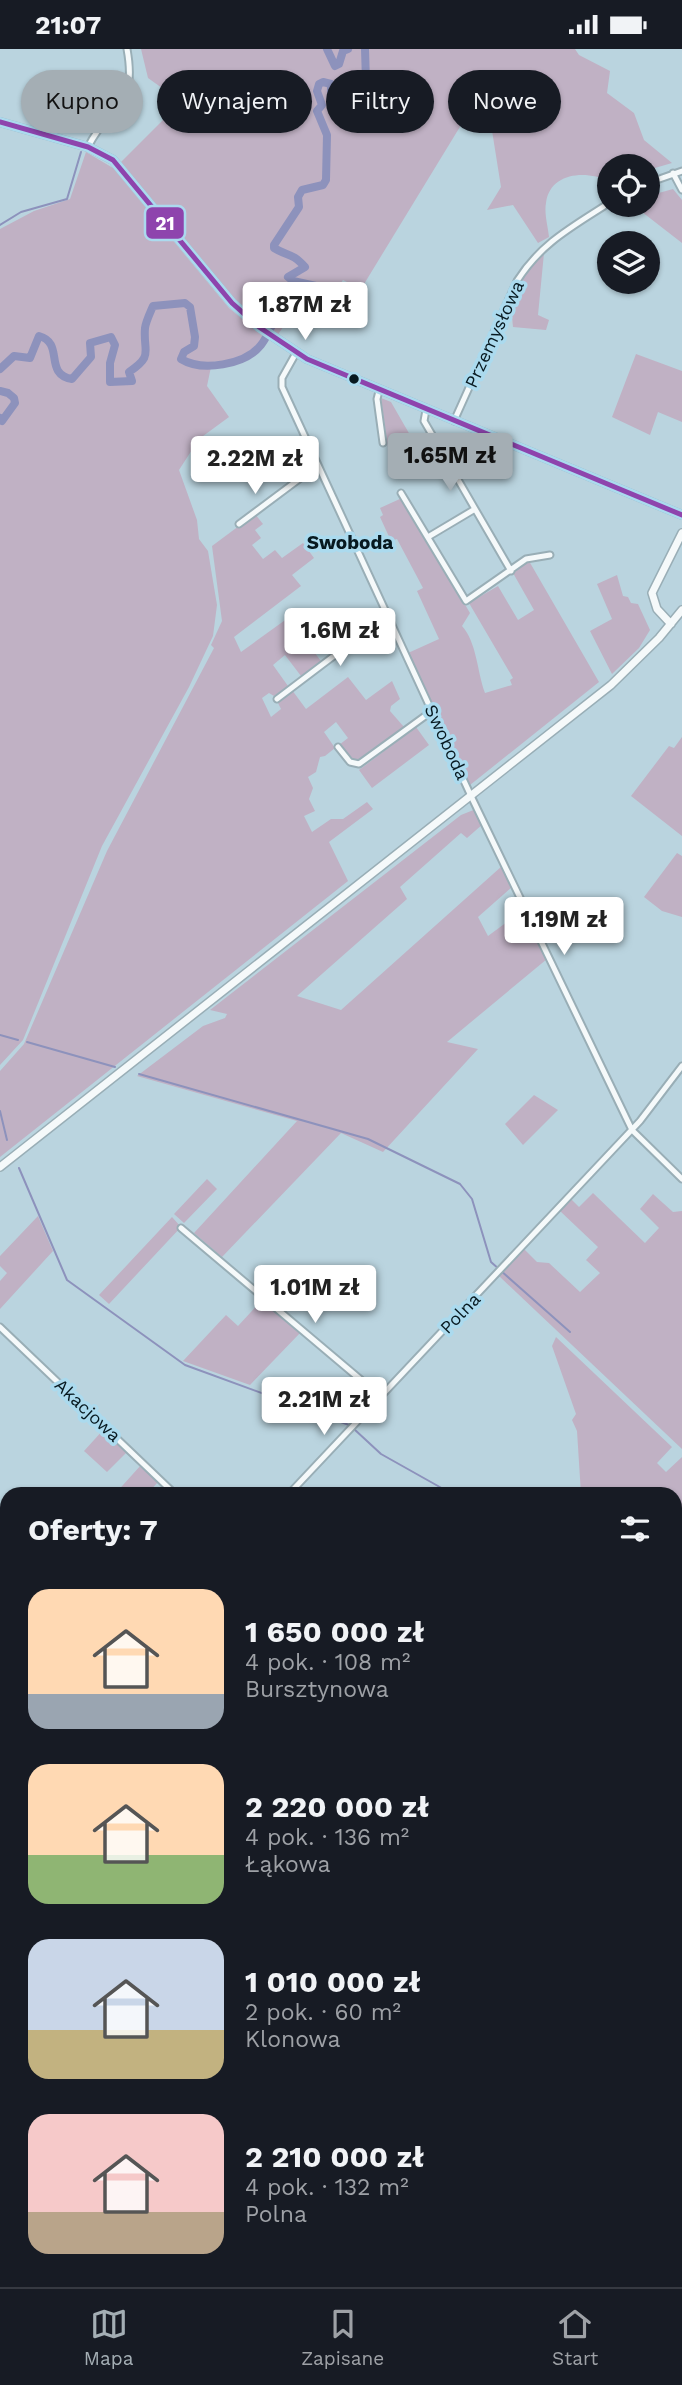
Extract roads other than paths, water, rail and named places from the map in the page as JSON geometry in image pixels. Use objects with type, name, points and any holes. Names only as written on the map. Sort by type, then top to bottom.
[{"type":"main road","points":[[0,122],[88,147],[108,157],[122,169],[226,296],[259,327],[296,353],[330,371],[682,515]]},
{"type":"main road","points":[[671,624],[657,609],[652,593],[682,533]]},
{"type":"main road","points":[[0,1167],[611,685],[682,610]]},
{"type":"street","points":[[88,147],[129,89],[131,70],[127,49]]},
{"type":"street","points":[[660,178],[682,170]]},
{"type":"street","points":[[673,173],[682,190]]},
{"type":"street","name":"Przemysłowa","points":[[454,421],[517,281],[528,263],[543,246],[597,211]]},
{"type":"street","name":"Swoboda","points":[[296,353],[281,385],[471,796],[632,1131]]},
{"type":"street","points":[[379,391],[377,399],[383,443]]},
{"type":"street","points":[[426,410],[425,421],[511,571]]},
{"type":"street","points":[[239,524],[318,465]]},
{"type":"street","points":[[401,493],[466,601],[526,559],[550,555]]},
{"type":"street","points":[[428,537],[475,509]]},
{"type":"street","points":[[277,699],[388,615]]},
{"type":"street","points":[[338,747],[350,762],[359,764],[432,711]]},
{"type":"street","name":"Polna","points":[[296,1487],[632,1131],[682,1066]]},
{"type":"street","points":[[632,1131],[682,1179]]},
{"type":"street","points":[[181,1228],[380,1397]]},
{"type":"street","name":"Akacjowa","points":[[0,1327],[168,1487]]},
{"type":"waterway","points":[[327,49],[335,66],[339,64],[343,51],[348,49]]},
{"type":"waterway","points":[[0,369],[14,356],[30,358],[39,336],[51,345],[58,371],[72,379],[91,357],[90,343],[111,337],[115,345],[110,363],[110,382],[132,381],[129,372],[145,357],[145,328],[153,306],[185,303],[190,307],[195,337],[194,346],[184,352],[181,359],[211,366],[234,362],[254,352],[264,341],[280,312],[289,305],[310,302],[316,286],[293,281],[288,277],[305,267],[293,257],[274,248],[274,245],[299,207],[298,197],[302,190],[323,185],[326,180],[327,135],[317,111],[322,105],[317,91],[319,84],[331,84],[331,94],[335,98],[366,81],[365,49]]},
{"type":"waterway","points":[[0,225],[21,212],[67,199],[81,152]]},
{"type":"waterway","points":[[0,391],[8,393],[15,403],[2,421],[0,418]]},
{"type":"waterway","points":[[0,1035],[18,1040]]},
{"type":"waterway","points":[[27,1042],[115,1067]]},
{"type":"waterway","points":[[139,1074],[368,1139],[460,1184],[472,1199],[491,1262],[570,1332]]},
{"type":"waterway","points":[[0,1111],[7,1140]]},
{"type":"waterway","points":[[19,1168],[67,1280],[185,1365],[349,1425]]},
{"type":"waterway","points":[[354,1429],[381,1454],[440,1487]]},
{"type":"district","name":"Swoboda","points":[[350,542]]}]
